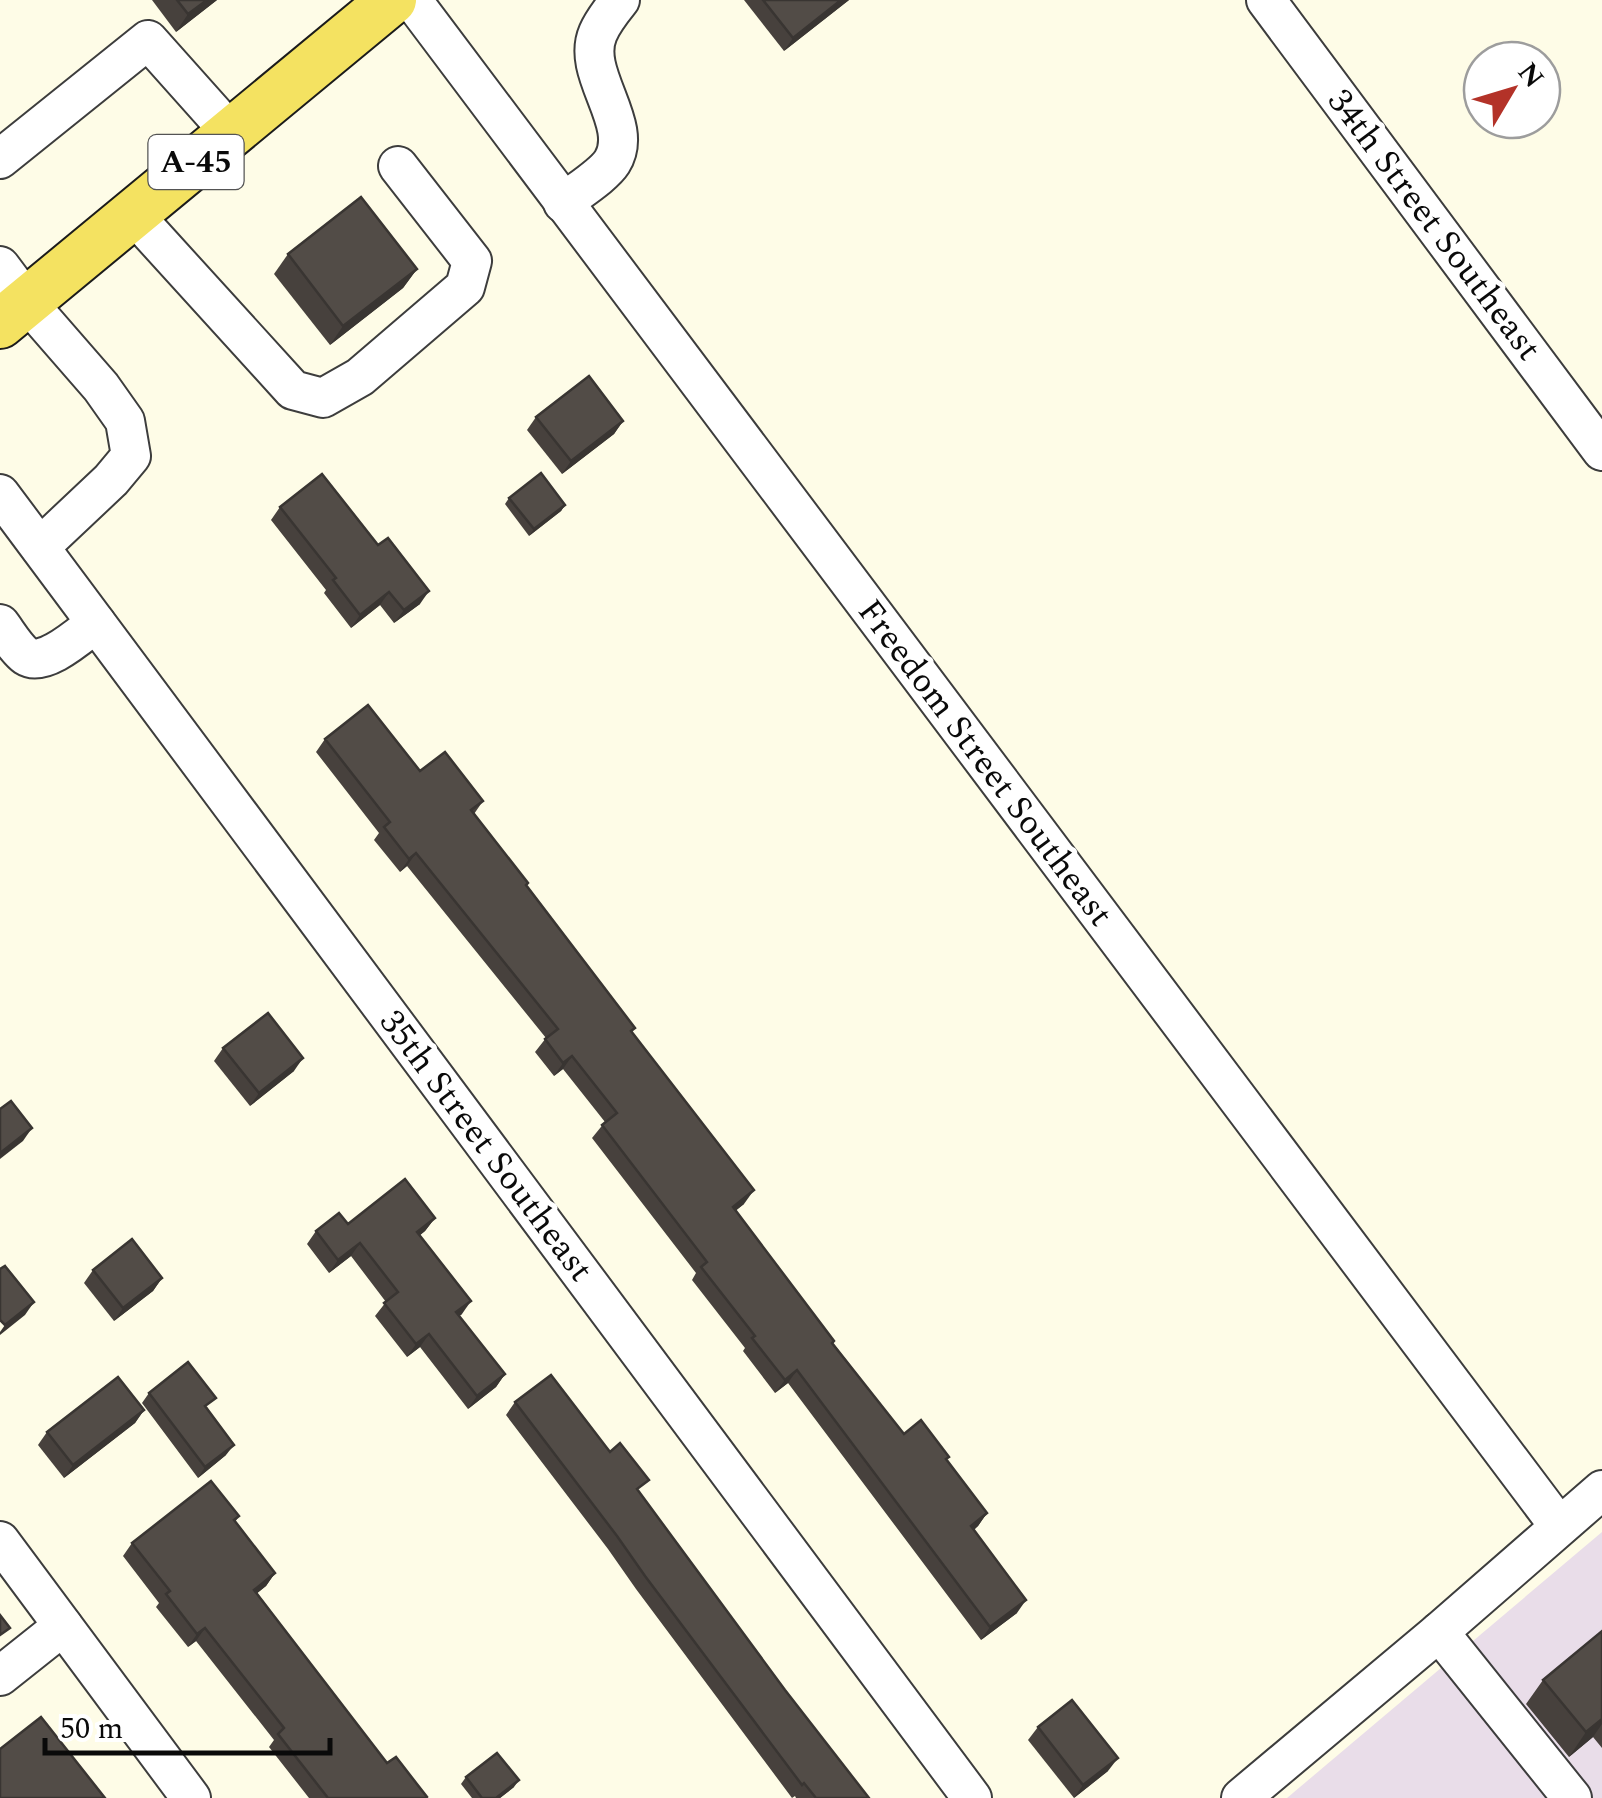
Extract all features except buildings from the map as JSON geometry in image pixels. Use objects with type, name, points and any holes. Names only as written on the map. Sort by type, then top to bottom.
[{"type":"main road","name":"A-45","points":[[9,297],[133,214],[394,1]]},
{"type":"street","points":[[563,203],[611,164],[618,146],[615,123],[595,66],[596,36],[620,0]]},
{"type":"street","name":"34th Street Southeast","points":[[1266,0],[1602,451]]},
{"type":"street","name":"Freedom Street Southeast","points":[[394,1],[563,203],[1559,1526]]},
{"type":"street","points":[[0,159],[148,40],[231,133]]},
{"type":"street","points":[[133,214],[293,390],[323,398],[360,377],[465,287],[472,261],[398,166]]},
{"type":"street","points":[[9,297],[101,387],[125,421],[131,456],[40,548]]},
{"type":"street","name":"35th Street Southeast","points":[[0,494],[972,1798]]},
{"type":"street","points":[[0,624],[26,656],[35,658],[50,656],[96,623]]},
{"type":"street","points":[[1241,1798],[1602,1490]]},
{"type":"street","points":[[0,1541],[191,1798]]},
{"type":"street","points":[[0,1676],[63,1626]]},
{"type":"street","points":[[1439,1632],[1572,1798]]},
{"type":"shaded area","points":[[1602,1532],[1602,1798],[1287,1798]]}]
